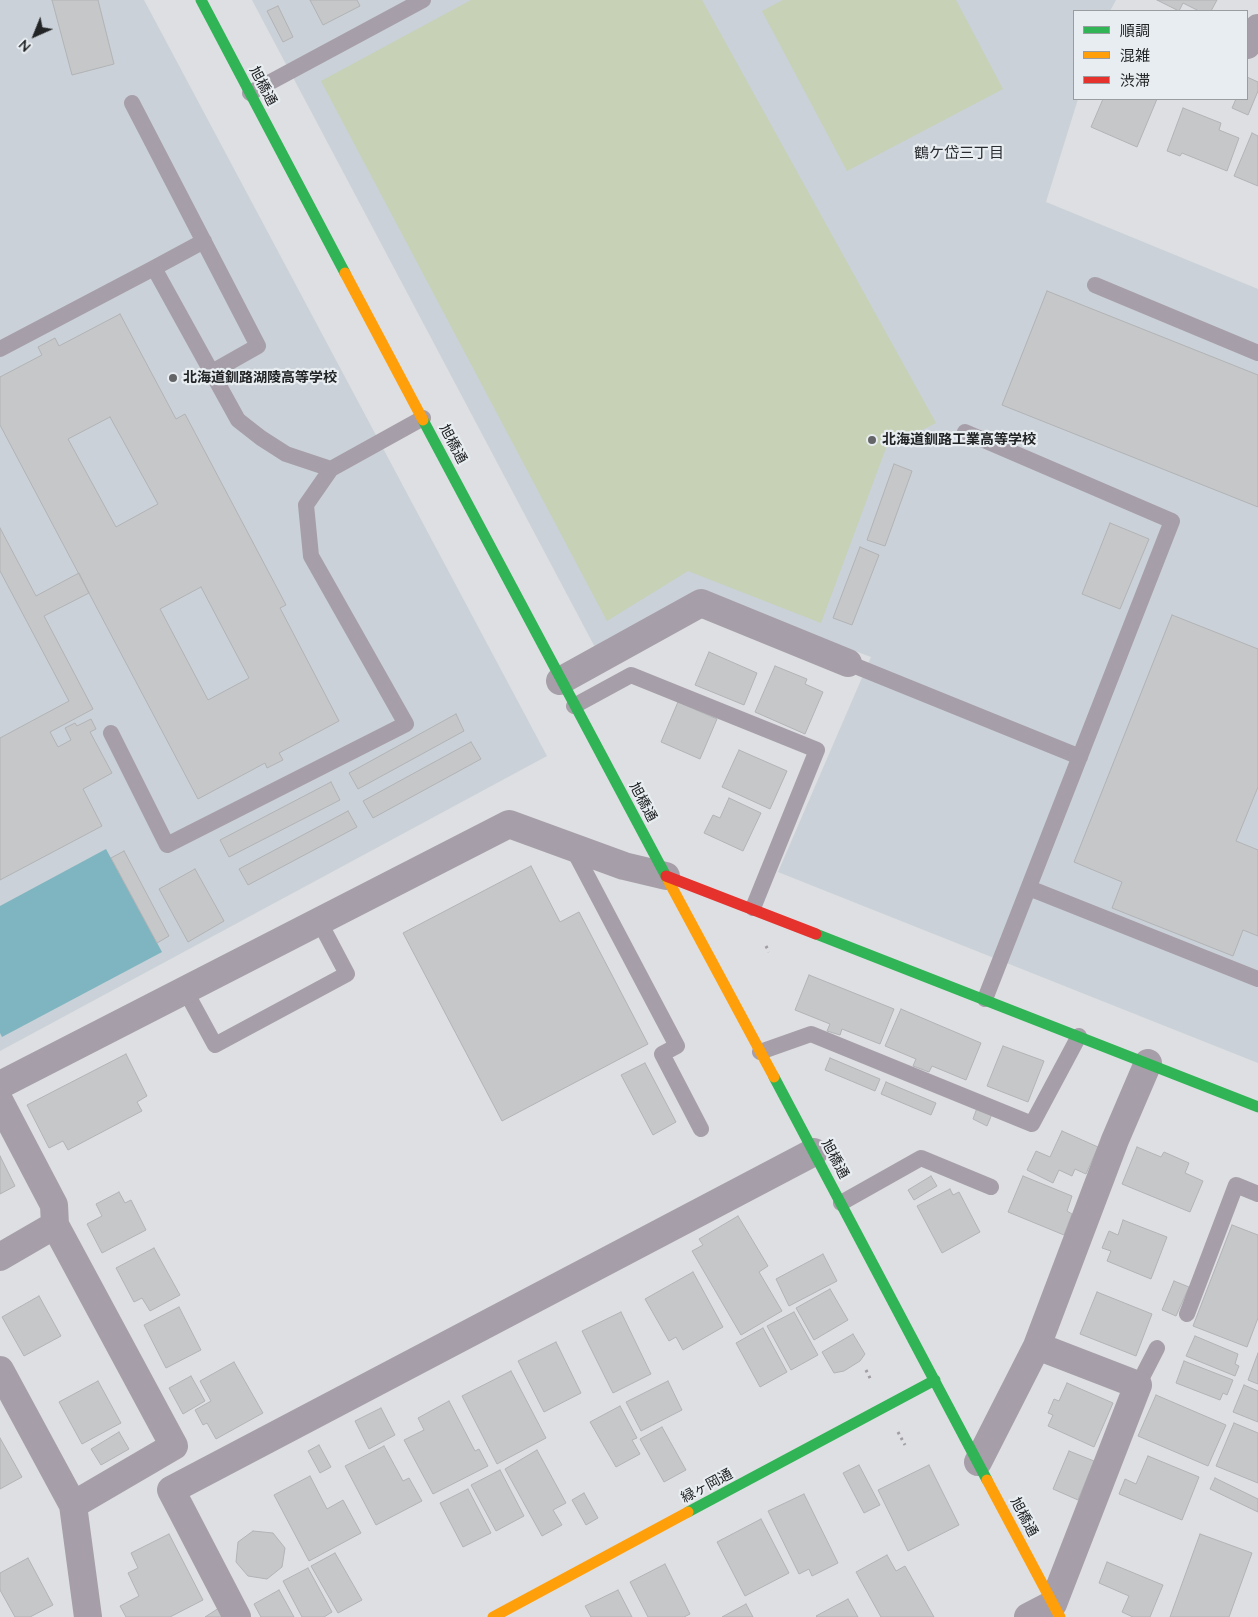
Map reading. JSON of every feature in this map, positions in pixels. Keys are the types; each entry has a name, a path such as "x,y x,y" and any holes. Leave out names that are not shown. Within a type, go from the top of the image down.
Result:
{"street":[{"name":"旭橋通","path":"200,0 423,418 560,681 814,1152 1056,1610"},
{"path":"1248,43 1258,28"},
{"path":"560,681 701,603 848,662"},
{"path":"0,1085 509,824 624,866 666,876 753,908 1258,1107"},
{"path":"978,1462 1037,1346 1115,1140 1148,1063"},
{"path":"0,1102 54,1205 54,1226 174,1446 73,1505"},
{"path":"237,1617 171,1490 814,1152"},
{"path":"0,1257 54,1226"},
{"path":"1028,1617 1056,1610 1138,1385 1037,1346"},
{"path":"0,1370 73,1505 88,1617"},
{"name":"緑ヶ岡通","path":"493,1617 935,1380"}],"lane":[{"path":"250,93 423,0"},
{"path":"132,103 258,346 212,372"},
{"path":"0,349 204,241"},
{"path":"154,268 238,420 286,454 331,469"},
{"path":"1095,285 1258,352"},
{"path":"110,733 167,845 406,724 311,556 306,505 331,469 423,418"},
{"path":"965,432 1172,521 985,999"},
{"path":"848,662 1080,757"},
{"path":"574,706 630,676 817,750 753,908"},
{"path":"572,847 677,1046 662,1054 701,1129"},
{"path":"1029,888 1258,979"},
{"path":"185,990 215,1045 347,974 318,921"},
{"path":"760,1052 811,1034 1032,1124 1079,1036"},
{"path":"841,1203 921,1158 991,1187"},
{"path":"1187,1314 1236,1185 1258,1194"},
{"path":"1138,1385 1157,1348"}],"shaded area":[{"name":"北海道釧路湖陵高等学校","path":"0,0 144,0 547,756 0,1051"},
{"name":"北海道釧路工業高等学校","path":"252,0 1116,0 1111,10 1073,10 1073,100 1078,100 1046,202 1258,289 1258,1063 778,872 871,657 695,591 597,651"}],"green space":[{"path":"471,0 702,0 936,423 886,448 821,623 688,571 607,621 321,81"},
{"path":"783,0 956,0 1003,89 847,171 762,11"}],"water":[{"path":"106,849 162,952 2,1037 0,1033 0,906"}],"building":[{"path":"52,0 98,0 114,64 72,75"},
{"path":"310,0 357,0 360,6 323,25"},
{"path":"1157,0 1217,0 1212,10 1197,10 1183,3 1180,10"},
{"path":"278,6 293,37 283,42 267,11"},
{"path":"1248,77 1258,82 1258,91 1248,115 1232,108 1236,100 1248,100"},
{"path":"1103,100 1157,100 1137,147 1091,127"},
{"path":"1183,108 1221,123 1219,130 1239,138 1227,171 1182,153 1180,156 1167,151"},
{"path":"1252,133 1258,136 1258,186 1234,176"},
{"path":"1047,291 1258,375 1258,507 1002,405"},
{"path":"120,314 176,419 185,414 286,605 280,608 339,721 279,753 283,760 267,768 265,763 198,799 0,425 0,377 42,355 38,347 55,338 59,346","holes":["110,417 158,504 116,527 68,439","201,587 249,678 208,700 160,609"]},
{"path":"894,464 912,471 885,546 867,540"},
{"path":"1110,523 1149,539 1120,609 1082,594"},
{"path":"0,528 36,596 79,573 89,593 44,616 93,709 50,732 58,747 71,740 65,728 75,723 77,726 91,719 96,729 90,732 112,773 83,789 102,826 0,880 0,738 69,701 0,571"},
{"path":"860,547 879,555 852,625 833,618"},
{"path":"1172,615 1258,649 1258,787 1236,841 1258,850 1258,936 1243,930 1233,956 1112,908 1122,882 1074,862"},
{"path":"709,652 757,673 744,705 695,685"},
{"path":"775,666 807,679 805,684 823,692 805,734 755,712"},
{"path":"678,702 717,719 700,759 661,742"},
{"path":"456,714 464,731 358,789 349,773"},
{"path":"471,742 481,759 373,818 363,801"},
{"path":"739,750 787,771 770,809 722,787"},
{"path":"331,782 340,800 229,857 220,840"},
{"path":"729,798 761,813 743,851 704,833 713,815 720,818"},
{"path":"348,811 357,827 248,885 239,869"},
{"path":"124,851 169,936 157,943 111,858"},
{"path":"531,866 560,922 579,912 648,1044 502,1121 403,933"},
{"path":"195,869 224,921 188,942 159,889"},
{"path":"809,975 894,1009 880,1044 842,1029 840,1035 827,1031 830,1024 795,1010"},
{"path":"901,1009 981,1043 966,1080 932,1066 929,1072 913,1066 916,1059 885,1046"},
{"path":"1003,1046 1044,1061 1028,1102 987,1086"},
{"path":"126,1054 147,1096 137,1102 142,1111 68,1150 63,1141 49,1148 27,1105"},
{"path":"830,1058 880,1079 875,1091 825,1070"},
{"path":"645,1063 676,1122 653,1135 621,1075"},
{"path":"886,1082 936,1103 931,1115 881,1094"},
{"path":"977,1108 992,1114 987,1126 973,1119"},
{"path":"1062,1131 1098,1147 1086,1174 1075,1169 1072,1176 1059,1170 1053,1183 1027,1170 1036,1151 1050,1157"},
{"path":"1137,1147 1161,1157 1164,1152 1189,1163 1185,1173 1203,1181 1190,1212 1122,1184"},
{"path":"0,1156 15,1186 0,1194"},
{"path":"931,1176 937,1186 914,1200 908,1190"},
{"path":"1023,1176 1072,1196 1067,1211 1072,1214 1064,1235 1008,1212"},
{"path":"950,1189 953,1195 959,1192 980,1232 942,1253 917,1206"},
{"path":"119,1192 125,1203 131,1200 146,1230 102,1253 87,1224 102,1216 96,1204"},
{"path":"738,1216 768,1266 759,1272 782,1311 741,1335 692,1251 703,1245 699,1239"},
{"path":"1123,1220 1167,1237 1151,1279 1107,1261 1111,1251 1102,1248 1109,1231 1118,1235"},
{"path":"1232,1225 1258,1235 1258,1318 1247,1347 1193,1326"},
{"path":"154,1248 180,1295 150,1311 142,1298 134,1302 116,1268"},
{"path":"823,1254 837,1281 789,1306 776,1279"},
{"path":"693,1272 723,1327 683,1350 676,1337 669,1341 645,1299"},
{"path":"1174,1281 1189,1287 1176,1316 1162,1310"},
{"path":"830,1289 848,1320 814,1340 796,1308"},
{"path":"1097,1292 1152,1314 1136,1356 1080,1334"},
{"path":"39,1296 61,1336 24,1356 2,1317"},
{"path":"179,1307 201,1350 166,1368 144,1325"},
{"path":"621,1312 651,1374 613,1393 582,1331"},
{"path":"794,1312 818,1355 791,1370 767,1326"},
{"path":"763,1328 787,1372 760,1387 736,1343"},
{"path":"853,1334 865,1354 860,1361 844,1371 834,1373 822,1352"},
{"path":"1195,1336 1238,1354 1235,1364 1239,1366 1235,1376 1186,1356"},
{"path":"556,1342 581,1393 544,1412 518,1361"},
{"path":"1258,1353 1258,1384 1248,1380"},
{"path":"1184,1361 1233,1380 1227,1395 1223,1393 1220,1400 1176,1383"},
{"path":"234,1362 263,1413 216,1439 207,1423 203,1425 195,1410 211,1401 200,1381"},
{"path":"511,1371 546,1438 497,1464 462,1396"},
{"path":"191,1376 205,1401 183,1414 169,1388"},
{"path":"98,1381 121,1423 82,1444 59,1402"},
{"path":"668,1381 682,1410 641,1431 626,1402"},
{"path":"1067,1383 1113,1403 1094,1447 1048,1426 1053,1415 1048,1413 1054,1399 1059,1401"},
{"path":"1244,1385 1258,1391 1258,1422 1233,1412"},
{"path":"1156,1395 1226,1425 1208,1466 1138,1436"},
{"path":"449,1401 475,1451 479,1449 488,1466 433,1494 404,1440 424,1430 418,1418"},
{"path":"620,1406 637,1438 632,1440 640,1454 616,1467 590,1422"},
{"path":"381,1408 395,1435 369,1449 355,1421"},
{"path":"1234,1423 1258,1433 1258,1483 1216,1466"},
{"path":"662,1427 686,1470 664,1482 640,1439"},
{"path":"119,1432 129,1449 101,1465 91,1449"},
{"path":"0,1438 22,1477 0,1489"},
{"path":"319,1445 331,1467 320,1473 308,1451"},
{"path":"384,1446 403,1481 409,1478 422,1501 376,1525 345,1466"},
{"path":"537,1450 566,1503 553,1510 562,1525 542,1536 505,1469"},
{"path":"1069,1451 1094,1461 1078,1500 1053,1489"},
{"path":"1148,1456 1199,1477 1182,1520 1119,1494 1125,1479 1136,1484"},
{"path":"859,1465 880,1505 864,1513 843,1473"},
{"path":"929,1465 959,1525 908,1551 878,1490"},
{"path":"500,1470 524,1516 496,1531 471,1485"},
{"path":"310,1476 327,1509 343,1500 361,1533 309,1561 274,1495"},
{"path":"1215,1478 1258,1499 1258,1512 1210,1489"},
{"path":"468,1489 491,1533 463,1547 440,1503"},
{"path":"584,1493 598,1518 586,1525 572,1500"},
{"path":"804,1494 838,1563 812,1576 809,1569 799,1574 768,1511"},
{"path":"761,1519 789,1573 745,1596 717,1542"},
{"path":"253,1531 273,1533 285,1548 282,1567 267,1579 248,1576 236,1562 238,1542"},
{"path":"169,1534 203,1600 170,1617 126,1617 120,1606 139,1596 128,1573 138,1568 131,1553"},
{"path":"1200,1534 1252,1553 1229,1617 1170,1617"},
{"path":"335,1553 362,1600 338,1613 311,1566"},
{"path":"887,1555 896,1571 905,1566 934,1617 881,1617 856,1572"},
{"path":"28,1558 53,1605 30,1617 15,1617 0,1590 0,1573"},
{"path":"1107,1562 1163,1585 1150,1617 1133,1617 1122,1612 1129,1596 1099,1583"},
{"path":"665,1564 690,1614 684,1617 648,1617 630,1582"},
{"path":"308,1568 332,1612 324,1617 302,1617 283,1581"},
{"path":"279,1590 294,1617 261,1617 254,1604"},
{"path":"618,1590 632,1617 591,1617 585,1606"},
{"path":"848,1599 858,1617 816,1616"},
{"path":"746,1604 753,1617 722,1617"},
{"path":"219,1608 224,1617 205,1617"}],"traffic: fast":[{"path":"201,0 345,273"},
{"path":"423,420 668,880"},
{"path":"816,934 1258,1107"},
{"path":"774,1077 987,1480"},
{"path":"688,1512 935,1380"}],"traffic: slow":[{"path":"345,273 423,420"},
{"path":"668,880 774,1077"},
{"path":"987,1480 1060,1617"},
{"path":"493,1617 688,1512"}],"traffic: jam":[{"path":"666,876 816,934"}],"place":[{"name":"北海道釧路湖陵高等学校","path":"173,378"},
{"name":"北海道釧路工業高等学校","path":"872,440"}],"district":[{"name":"鶴ケ岱三丁目","path":"959,153"}]}
